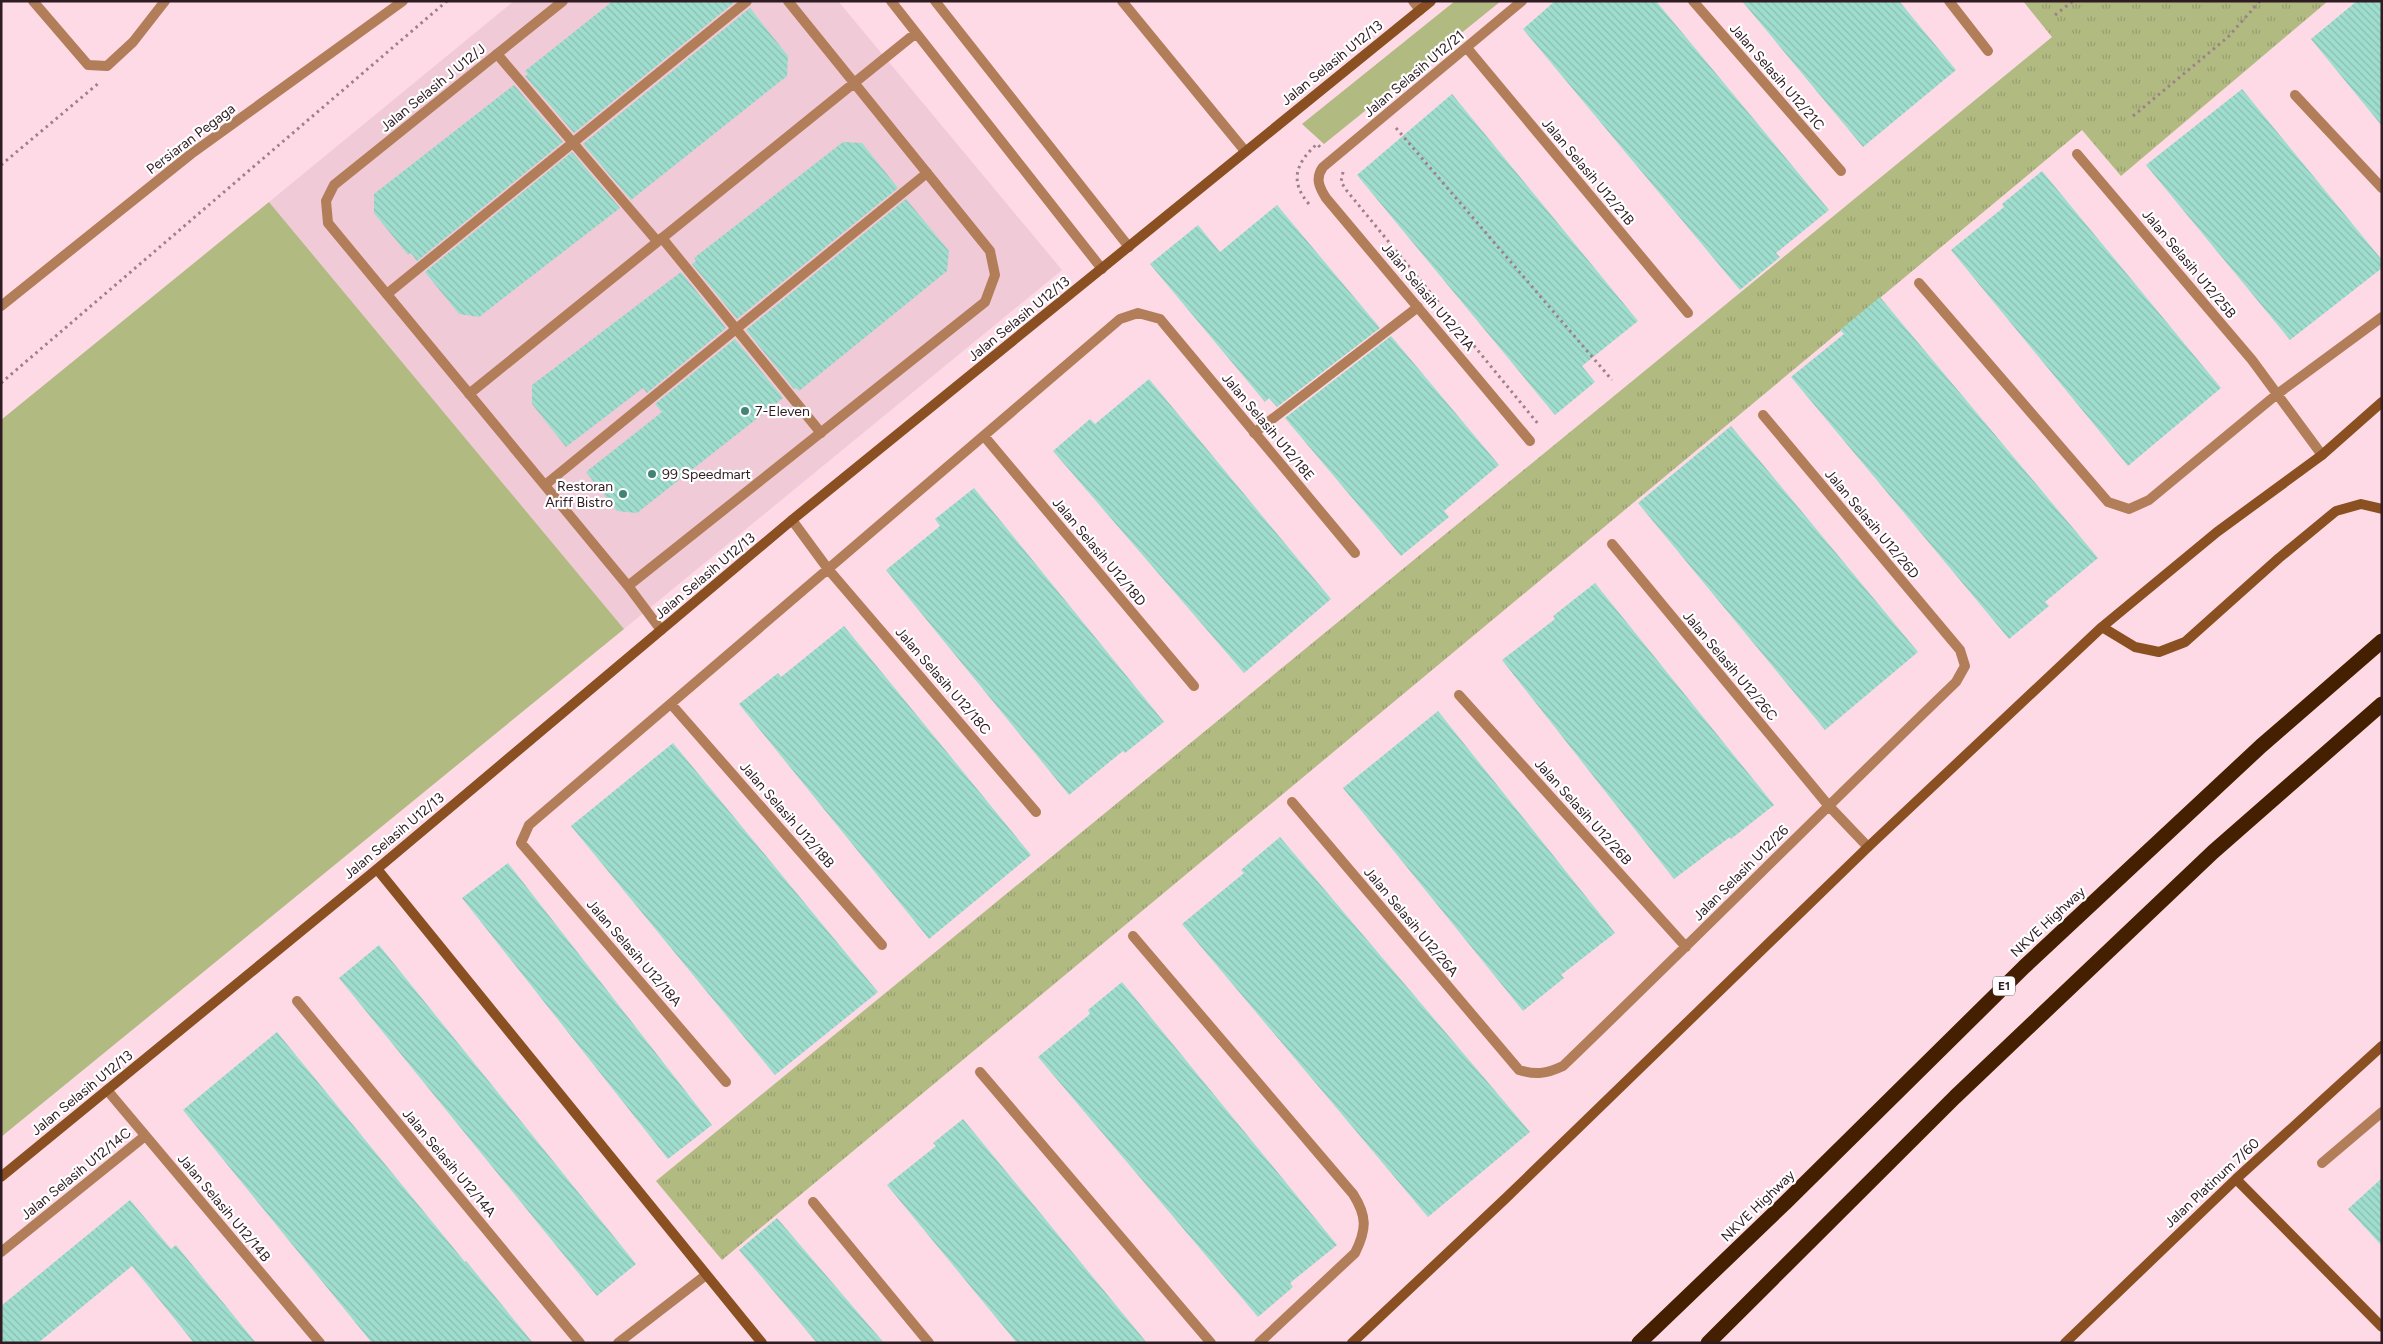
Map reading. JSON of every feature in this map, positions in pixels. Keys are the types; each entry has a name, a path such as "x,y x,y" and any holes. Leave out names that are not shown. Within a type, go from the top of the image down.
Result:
{"highway":[{"name":"NKVE Highway","path":"1639,1343 1786,1202 2024,967 2262,746 2382,641"},
{"path":"1708,1343 1955,1097 2177,886 2382,704"}],"street":[{"path":"33,1 88,65 107,66 132,42 164,1"},
{"name":"Persiaran Pegaga","path":"1,306 191,154 403,1"},
{"name":"Jalan Selasih J U12/J","path":"387,294 328,223 326,202 334,185 564,1"},
{"path":"661,630 628,586 387,294 748,1"},
{"path":"628,586 985,302 995,275 990,251 788,1"},
{"path":"891,1 1102,269"},
{"path":"935,1 1130,247"},
{"path":"1122,1 1245,151"},
{"path":"1413,1 1420,10"},
{"name":"Jalan Selasih U12/13","path":"1,1177 377,868 792,520 1431,1"},
{"name":"Jalan Selasih U12/21","path":"1323,167 1522,1"},
{"name":"Jalan Selasih U12/21C","path":"1693,1 1840,171"},
{"path":"1949,1 1988,51"},
{"path":"469,394 854,82 916,34"},
{"name":"Jalan Selasih U12/21B","path":"1466,48 1688,313"},
{"path":"497,54 572,144 659,240 736,330 821,433"},
{"path":"2294,95 2382,188"},
{"name":"Jalan Selasih U12/25B","path":"2077,154 2252,360 2322,455"},
{"name":"Jalan Selasih U12/21A","path":"1323,167 1318,174 1319,183 1326,198 1528,440"},
{"path":"545,486 927,173"},
{"path":"1919,283 2108,502 2128,509 2150,500 2276,395 2382,317"},
{"path":"1254,433 1418,306"},
{"name":"Jalan Selasih U12/18E","path":"984,436 1120,319 1138,313 1160,319 1354,553"},
{"path":"1352,1343 1506,1198 1868,847 2102,627 2217,532 2322,455 2382,402"},
{"name":"Jalan Selasih U12/26D","path":"1763,415 1960,650"},
{"path":"671,704 984,436"},
{"name":"Jalan Selasih U12/18D","path":"984,436 1194,686"},
{"path":"2102,627 2134,647 2159,652 2185,642 2278,558 2336,511 2361,504 2382,509"},
{"name":"Jalan Selasih U12/18C","path":"792,520 828,569 1036,812"},
{"name":"Jalan Selasih U12/26C","path":"1612,544 1828,805 1868,847"},
{"name":"Jalan Selasih U12/26","path":"1509,1059 1519,1070 1533,1074 1548,1073 1562,1066 1956,682 1965,666 1960,650"},
{"name":"Jalan Selasih U12/26B","path":"1459,694 1686,947"},
{"name":"Jalan Selasih U12/18A","path":"671,704 529,825 521,843 726,1082"},
{"name":"Jalan Selasih U12/18B","path":"671,704 882,944"},
{"name":"Jalan Selasih U12/26A","path":"1292,802 1509,1059"},
{"path":"377,868 762,1343"},
{"path":"1133,936 1354,1194 1362,1207 1364,1222 1362,1239 1355,1253 1259,1343"},
{"name":"Jalan Selasih U12/14A","path":"297,1001 580,1343"},
{"name":"Jalan Platinum 7/60","path":"2064,1343 2236,1179 2382,1046"},
{"path":"980,1072 1211,1343"},
{"name":"Jalan Selasih U12/14B","path":"107,1090 320,1343"},
{"path":"2322,1163 2382,1112"},
{"name":"Jalan Selasih U12/14C","path":"1,1252 145,1136"},
{"path":"2236,1179 2382,1327"},
{"path":"813,1202 929,1343"},
{"path":"618,1343 706,1274"}],"path":[{"path":"1,383 447,1"},
{"path":"2054,15 2074,1"},
{"path":"2133,116 2228,37 2260,1"},
{"path":"1,166 100,81 107,66"},
{"path":"1384,117 1396,128 1612,380"},
{"path":"1388,133 1396,128"},
{"path":"1348,166 1343,172 1341,182 1347,191 1542,430 1528,440"}],"shaded area":[{"path":"514,1 838,1 1062,270 624,629 269,202"}],"green space":[{"path":"1455,1 1501,1 1324,144 1302,124"},
{"path":"2023,1 2328,1 2121,176 2082,130 722,1260 656,1181 2052,37"},
{"path":"269,202 624,629 1,1137 1,420"}],"building":[{"path":"613,1 736,1 574,133 525,76 528,74 525,71"},
{"path":"1555,1 1656,1 1829,210 1776,253 1780,257 1740,290 1523,29"},
{"path":"1742,1 1899,1 1956,70 1863,147"},
{"path":"2357,1 2382,1 2382,126 2311,39"},
{"path":"750,8 788,56 787,76 631,200 583,144"},
{"path":"514,85 563,142 417,261 411,253 408,255 374,213 374,194"},
{"path":"2242,89 2382,260 2382,268 2290,340 2146,165"},
{"path":"1452,94 1638,321 1582,366 1595,382 1555,415 1357,175"},
{"path":"843,142 862,143 898,188 737,319 692,264 696,261 694,258"},
{"path":"572,152 620,208 479,317 459,314 425,272"},
{"path":"2042,171 2221,388 2128,466 1951,250 2004,207 2002,204"},
{"path":"906,199 949,251 947,271 799,391 796,388 794,389 746,330"},
{"path":"1277,205 1380,328 1277,407 1269,398 1265,402 1150,264 1198,225 1220,252"},
{"path":"681,272 726,328 647,393 643,388 566,447 532,404 532,385"},
{"path":"1880,297 2098,558 2045,602 2049,606 2009,639 1791,377 1844,334 1840,330"},
{"path":"1391,336 1499,465 1444,511 1449,517 1401,556 1285,418"},
{"path":"735,339 783,398 637,513 617,511 586,472 662,412 655,404"},
{"path":"1149,379 1331,599 1244,673 1053,451 1090,419 1095,424"},
{"path":"1731,426 1918,652 1825,730 1638,503"},
{"path":"974,488 1164,722 1125,753 1123,751 1069,795 886,570 940,526 935,519"},
{"path":"1595,583 1774,805 1731,839 1730,837 1674,879 1502,660 1555,619 1553,616"},
{"path":"844,626 1031,855 929,939 739,704 778,673 781,677"},
{"path":"1438,711 1615,933 1561,975 1564,978 1523,1011 1343,788"},
{"path":"673,743 878,992 775,1075 571,826"},
{"path":"1280,837 1530,1132 1428,1217 1182,924 1244,873 1241,870"},
{"path":"508,863 712,1125 668,1159 462,898"},
{"path":"379,945 636,1264 597,1296 339,978"},
{"path":"1122,982 1337,1245 1290,1283 1293,1287 1258,1317 1038,1057 1090,1014 1088,1010"},
{"path":"277,1032 533,1343 372,1343 183,1110"},
{"path":"963,1119 1147,1343 1017,1343 887,1185 936,1146 933,1143"},
{"path":"2382,1178 2382,1246 2348,1209"},
{"path":"130,1200 171,1249 176,1245 256,1343 194,1343 132,1266 38,1343 1,1343 1,1306"},
{"path":"777,1218 884,1343 817,1343 739,1250"}],"place":[{"name":"7-Eleven","path":"745,411"},
{"name":"99 Speedmart","path":"652,474"},
{"name":"Restoran Ariff Bistro","path":"623,494"}]}
